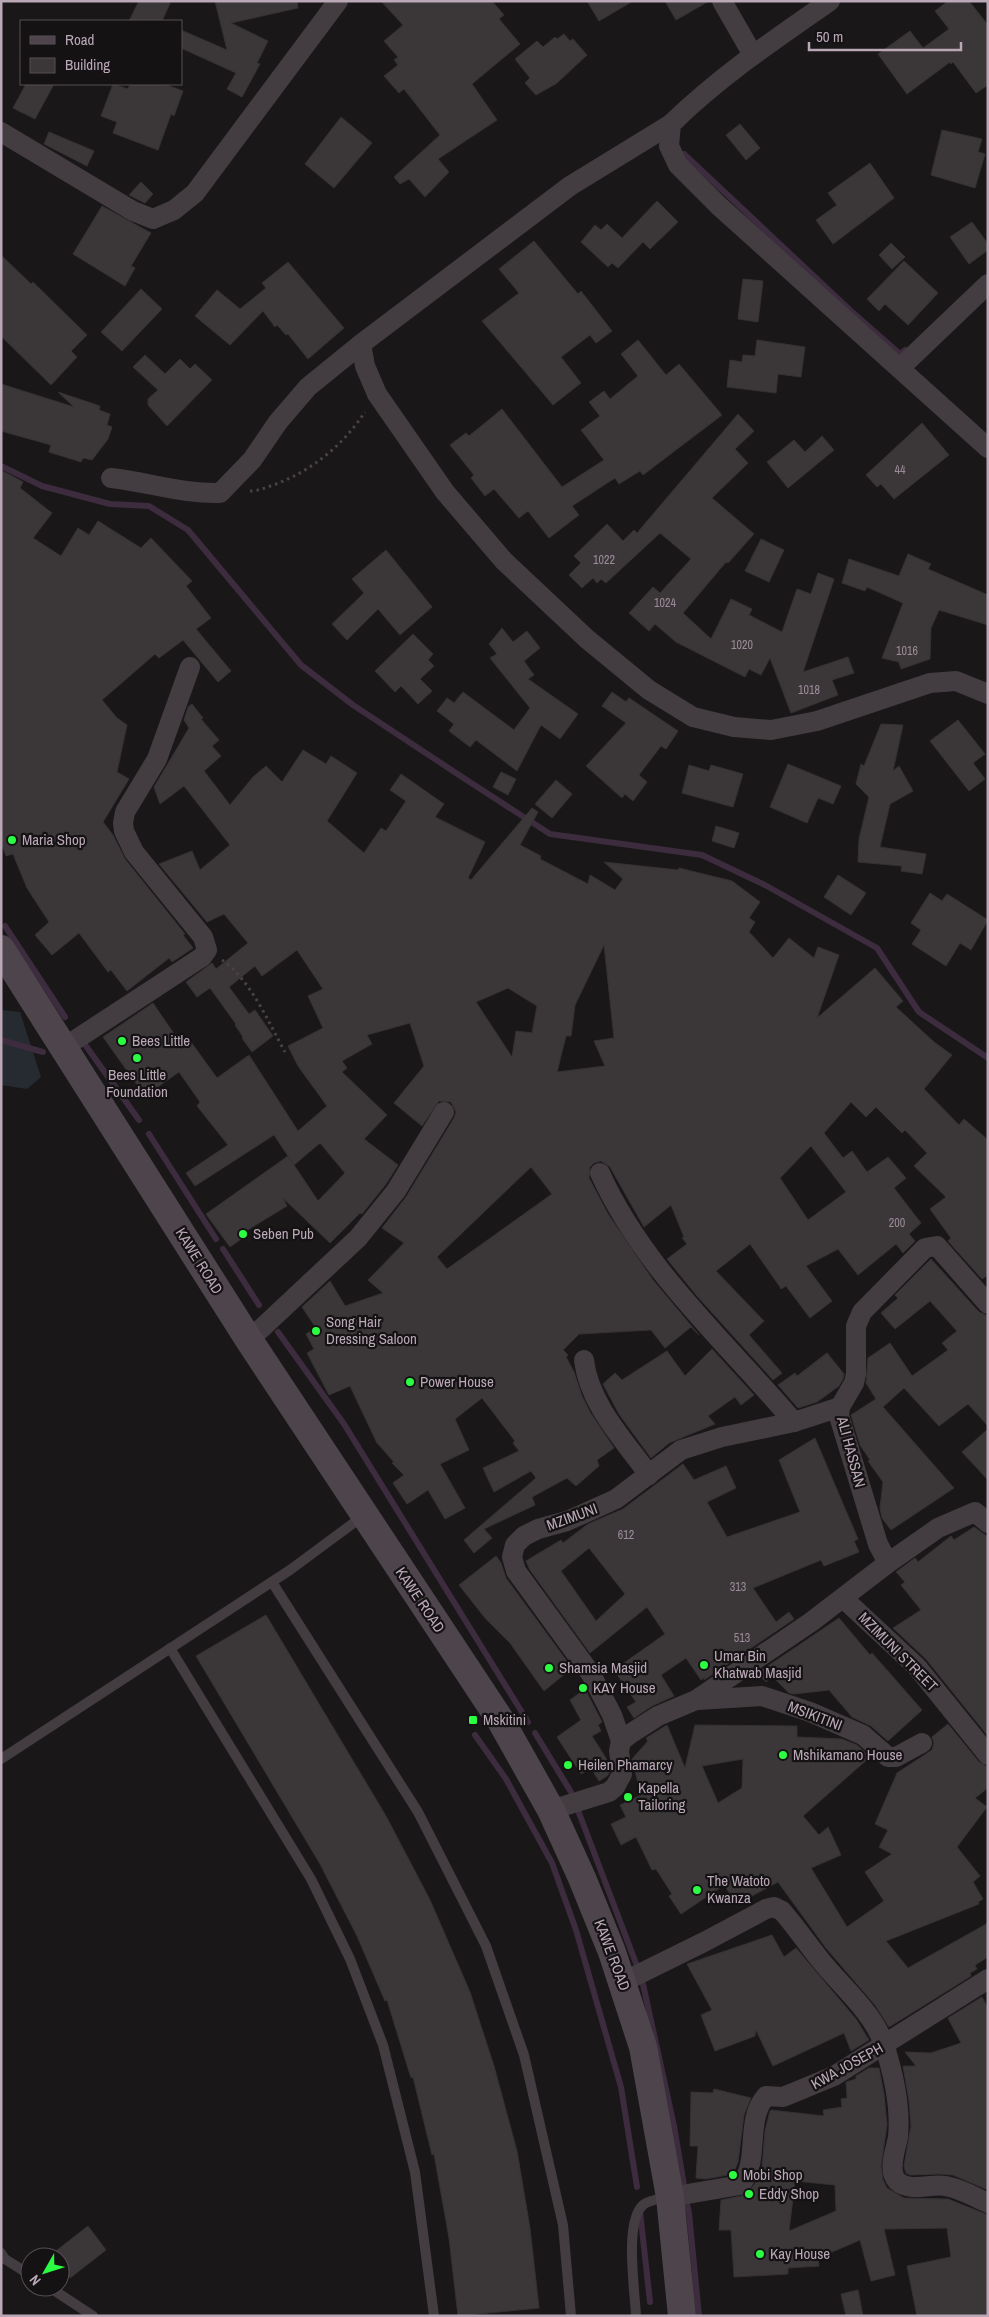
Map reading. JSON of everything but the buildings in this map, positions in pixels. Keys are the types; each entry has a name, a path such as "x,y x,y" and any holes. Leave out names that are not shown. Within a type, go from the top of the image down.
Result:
{"main road":[{"name":"KAWE ROAD","path":"1,949 249,1340 501,1721 552,1810 582,1878 623,1982 643,2047 670,2197 682,2316"}],"street":[{"path":"1,132 133,211 153,219 165,215 195,193 338,1"},
{"path":"722,1 753,55"},
{"path":"111,478 176,491 220,493 252,460 278,422 308,387 361,344 570,186 671,124 686,109 753,55 830,1"},
{"path":"671,124 669,146 678,165 719,206 988,448"},
{"path":"900,368 988,284"},
{"path":"361,344 366,366 377,394 445,492 504,561 587,639 641,684 693,717 734,727 771,730 817,721 930,683 956,681 988,694"},
{"path":"63,1048 202,957 207,950 203,937 134,852 124,831 123,823 125,812 157,759 190,666"},
{"path":"249,1340 358,1238 396,1191 444,1112"},
{"path":"600,1173 610,1196 626,1222 668,1279 794,1422"},
{"name":"ALI HASSAN","path":"888,1563 878,1544 840,1424 840,1406 854,1383 856,1374 856,1326 862,1312 925,1248 936,1246 988,1304"},
{"path":"584,1360 586,1375 594,1396 649,1476"},
{"name":"MZIMUNI","path":"621,1741 612,1714 595,1680 516,1571 512,1557 515,1545 524,1536 538,1528 567,1521 600,1508 649,1476 681,1450 693,1445 794,1422 840,1406"},
{"path":"888,1563 938,1528 958,1518 974,1512 985,1515"},
{"name":"MSIKITINI","path":"621,1741 658,1716 696,1700 844,1599 888,1563"},
{"name":"MZIMUNI STREET","path":"844,1599 917,1667 988,1755"},
{"name":"MSIKITINI","path":"696,1700 762,1696 810,1712 862,1735 888,1757 896,1756 922,1743"},
{"path":"552,1810 601,1795 615,1788 622,1774 619,1751 621,1741"},
{"path":"623,1982 766,1909 774,1907 782,1911 822,1962 857,2002 878,2031 884,2046 899,2108 893,2164 893,2174 896,2180 901,2184 915,2187 945,2186 988,2202"},
{"name":"KWA JOSEPH","path":"670,2197 740,2185 748,2175 755,2114 766,2096 783,2097 834,2076 988,1979"}],"lane":[{"path":"1,1759 272,1582 364,1515"},
{"path":"272,1582 418,1812 486,1946 524,2055 533,2093 563,2225 571,2316"},
{"path":"170,1648 311,1879 353,1968 383,2045 415,2172 434,2316"},
{"path":"636,2316 632,2230 636,2214 644,2204 656,2199 670,2197"},
{"path":"1,2253 5,2259 20,2269"},
{"path":"64,2297 93,2316"}],"path":[{"path":"220,493 257,491 314,466 351,433 377,394"},
{"path":"207,950 230,966 253,995 285,1052"}],"shaded area":[{"path":"1,1010 20,1012 41,1077 27,1089 1,1085"}],"waterway":[{"path":"684,154 851,311 900,354 905,350"},
{"path":"1,466 42,486 110,504 149,506 188,530 301,665 353,705 459,775 550,834 702,855 765,885 877,948 919,1012 988,1058"},
{"path":"5,926 65,1017"},
{"path":"1,1040 43,1052"},
{"path":"86,1046 139,1120"},
{"path":"149,1134 216,1239"},
{"path":"223,1249 259,1305"},
{"path":"278,1332 344,1424 528,1722"},
{"path":"535,1733 571,1792"},
{"path":"475,1735 506,1779 552,1863 576,1930 621,2087 637,2187"},
{"path":"576,1805 637,1966"},
{"path":"643,1984 674,2126 685,2191"},
{"path":"686,2199 699,2316"},
{"path":"640,2211 650,2302"}],"place":[{"name":"Maria Shop","path":"12,840"},
{"name":"Bees Little","path":"122,1041"},
{"name":"Bees Little Foundation","path":"137,1058"},
{"name":"Seben Pub","path":"243,1234"},
{"name":"Song Hair Dressing Saloon","path":"316,1331"},
{"name":"Power House","path":"410,1382"},
{"name":"Umar Bin Khatwab Masjid","path":"704,1665"},
{"name":"Shamsia Masjid","path":"549,1668"},
{"name":"KAY House","path":"583,1688"},
{"name":"Mskitini","path":"473,1720"},
{"name":"Mshikamano House","path":"783,1755"},
{"name":"Heilen Phamarcy","path":"568,1765"},
{"name":"Kapella Tailoring","path":"628,1797"},
{"name":"The Watoto Kwanza","path":"697,1890"},
{"name":"Mobi Shop","path":"733,2175"},
{"name":"Eddy Shop","path":"749,2194"},
{"name":"Kay House","path":"760,2254"}]}
